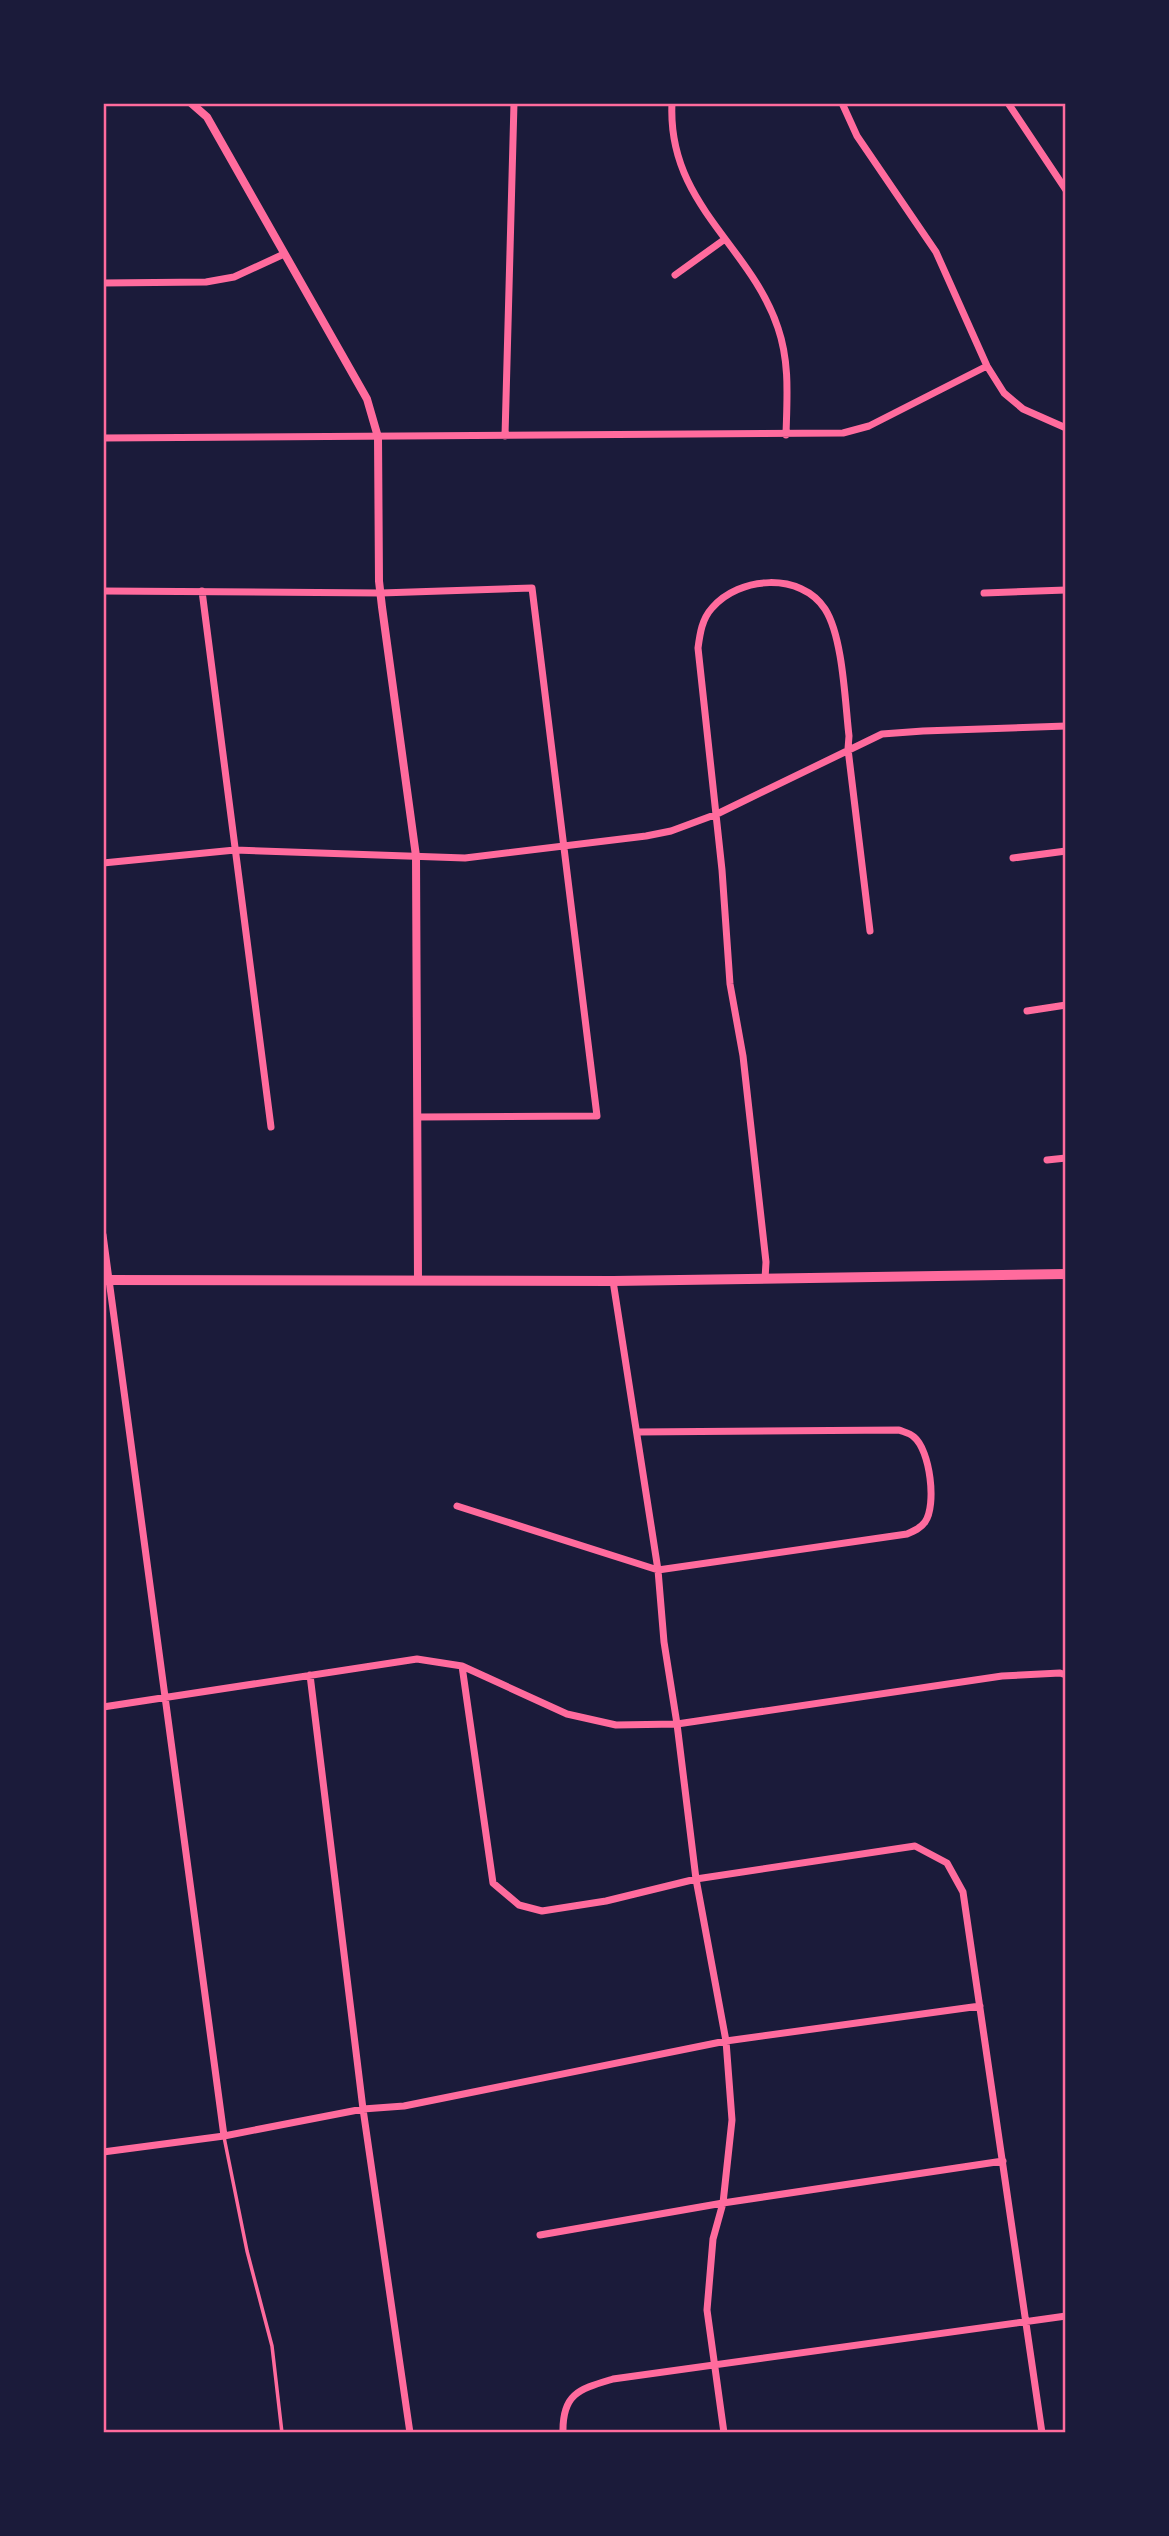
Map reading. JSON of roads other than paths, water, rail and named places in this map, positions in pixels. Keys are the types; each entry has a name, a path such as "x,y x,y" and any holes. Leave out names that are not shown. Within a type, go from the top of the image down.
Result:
{"main road":[{"path":"106,1280 613,1281 1066,1274"}],"street":[{"path":"191,103 206,117 367,399 378,437 381,593 416,856 418,1280"},
{"path":"505,436 514,103"},
{"path":"672,103 673,143 684,177 762,293 778,327 788,366 786,435"},
{"path":"842,103 857,136 936,252 987,366 1004,393 1023,409 1066,428"},
{"path":"1008,103 1066,190"},
{"path":"675,275 726,239"},
{"path":"103,284 206,282 234,277 284,254"},
{"path":"103,438 843,433 869,426 987,366"},
{"path":"765,1279 766,1262 743,1056 730,984 717,814 698,648 701,626 711,608 727,594 743,587 777,583 795,585 812,594 825,609 835,630 870,931"},
{"path":"103,591 381,593 532,589 597,1116 419,1117"},
{"path":"984,593 1066,590"},
{"path":"202,591 271,1127"},
{"path":"103,863 235,850 465,858 671,831 717,814 882,734 1066,726"},
{"path":"1013,858 1066,851"},
{"path":"1027,1010 1066,1005"},
{"path":"1047,1160 1066,1158"},
{"path":"103,1235 106,1280 224,2136"},
{"path":"613,1281 658,1570 664,1642 696,1879 726,2041 732,2120 723,2203 713,2238 707,2310 724,2433"},
{"path":"457,1506 658,1570 898,1536 916,1530 924,1523 932,1504 926,1456 915,1437 899,1430 637,1432"},
{"path":"103,1707 417,1659 462,1666 567,1714 616,1725 677,1724 1002,1676 1060,1672 1066,1675"},
{"path":"462,1666 493,1883 519,1905 542,1911 606,1901 696,1879 915,1846 947,1863 963,1892 1042,2433"},
{"path":"310,1675 363,2109 410,2433"},
{"path":"103,2152 224,2136 363,2109 404,2106 726,2041 980,2006"},
{"path":"540,2235 723,2203 1003,2161"},
{"path":"563,2433 562,2414 572,2397 585,2388 613,2379 1066,2316"}],"lane":[{"path":"224,2136 247,2251 272,2346 282,2433"}]}
